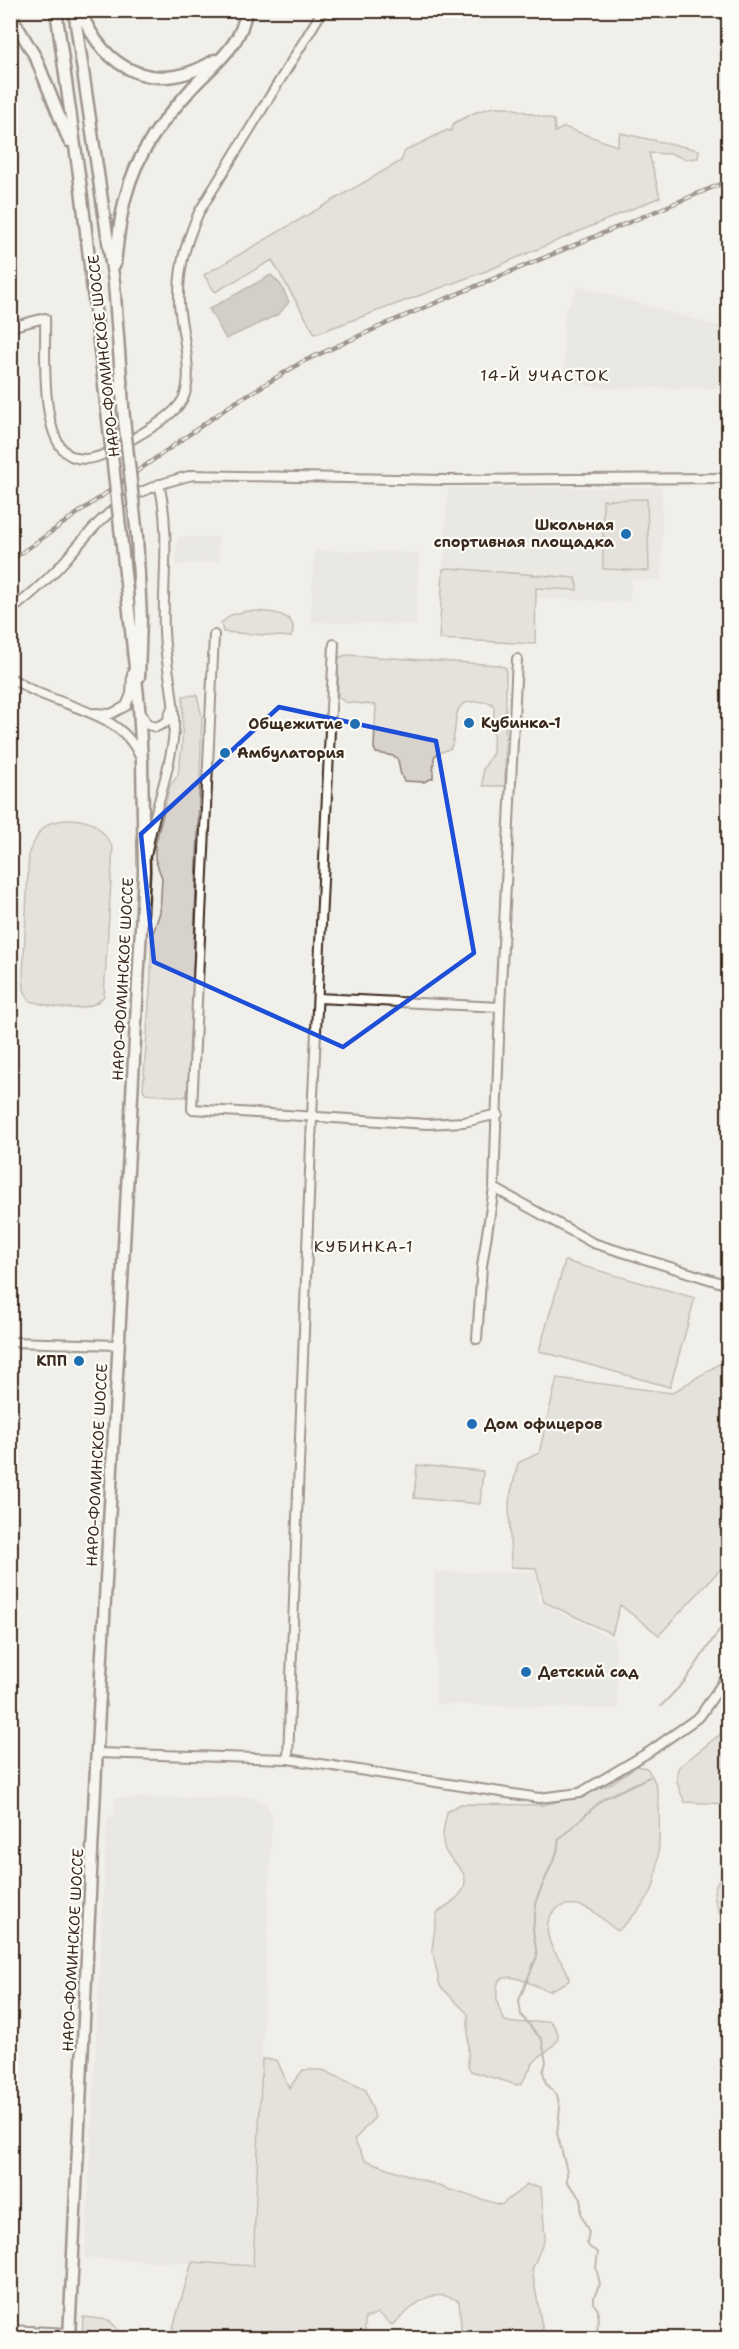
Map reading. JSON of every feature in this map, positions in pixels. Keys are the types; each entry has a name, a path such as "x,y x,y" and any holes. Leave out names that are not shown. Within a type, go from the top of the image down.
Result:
{"main road":[{"name":"НАРО-ФОМИНСКОЕ ШОССЕ","path":"56,10 78,164 122,545 142,762 144,872 97,1753 69,2336"},
{"name":"НАРО-ФОМИНСКОЕ ШОССЕ","path":"74,10 114,282 124,419 137,536 141,618 138,704"},
{"path":"80,10 88,29 108,56 125,69 146,75 188,74 228,52"},
{"path":"114,282 120,214 132,172 159,128 228,52 240,33 246,10"},
{"path":"10,14 36,58 78,164"}],"street":[{"path":"10,327 45,318 48,416 54,437 62,451 74,457 87,459 103,456 160,422 175,409 183,400 187,387 187,366 179,303 184,245 199,212 323,10"},
{"path":"10,611 57,569 90,530 113,510 133,496 159,484 193,475 444,480 729,478"},
{"path":"144,872 152,824 173,742 175,719 164,631 164,513 159,484"},
{"path":"214,635 192,1109 427,1124 464,1122 498,1114"},
{"path":"288,1759 312,1117 334,644"},
{"path":"477,1339 482,1266 494,1188 500,1007 517,659"},
{"path":"90,712 111,714 126,706 131,694 133,664"},
{"path":"10,677 43,696 90,712 127,735 133,742 142,762"},
{"path":"138,704 143,720 148,725 162,726 170,716 172,699"},
{"path":"318,998 500,1007"},
{"path":"494,1188 593,1243 729,1285"},
{"path":"10,1342 119,1345"},
{"path":"97,1753 288,1759 539,1798 580,1793 649,1752 700,1716 729,1675"},
{"path":"10,2330 69,2336"}],"highlighted area":[{"path":"279,707 436,741 474,953 343,1047 154,962 141,834"}],"shaded area":[{"path":"494,107 508,107 554,120 555,132 564,127 617,146 620,133 699,150 698,158 686,159 672,154 649,153 660,197 486,271 315,334 272,260 215,292 204,275 401,161 405,151 447,130 451,131 454,123 476,112"},
{"path":"271,275 281,285 289,302 279,314 226,339 209,309"},
{"path":"578,286 728,329 728,388 599,388 564,380 564,314"},
{"path":"662,487 662,579 631,580 630,602 536,598 535,644 439,639 448,488"},
{"name":"Школьная спортивная площадка","path":"647,499 649,571 603,569 603,500"},
{"path":"178,537 218,537 219,561 176,565"},
{"path":"314,550 419,553 416,625 311,622"},
{"path":"443,569 575,578 577,590 536,588 535,644 439,639"},
{"path":"247,611 271,612 286,617 293,628 291,637 223,632 221,623 231,615"},
{"path":"347,655 499,665 506,668 505,786 483,786 483,769 493,753 494,707 491,703 476,701 461,706 457,712 451,748 434,757 433,778 424,782 404,781 397,758 376,753 374,748 376,705 345,702 338,697 338,660"},
{"path":"197,695 202,717 189,1092 184,1097 146,1094 143,1089 151,977 151,939 160,912 162,878 155,859 155,845 170,786 178,775 182,747 183,696"},
{"path":"70,819 85,821 96,826 113,848 104,996 89,1006 79,1008 48,1006 30,1001 24,990 23,975 29,852 40,831 50,823"},
{"path":"565,1261 695,1298 670,1387 539,1351"},
{"path":"719,1364 728,1367 728,1561 659,1635 620,1605 612,1634 544,1602 536,1568 511,1567 509,1501 518,1463 539,1453 557,1378 672,1393"},
{"path":"417,1465 483,1471 480,1504 414,1498"},
{"name":"Детский сад","path":"435,1572 535,1572 539,1602 615,1640 618,1709 436,1704"},
{"path":"728,1728 728,1804 685,1802 677,1780 679,1767"},
{"path":"637,1766 647,1768 656,1784 658,1799 658,1857 651,1892 640,1908 618,1931 593,1911 578,1905 561,1907 554,1911 548,1925 548,1935 553,1950 567,1971 569,1981 549,1991 518,1978 505,1978 499,1980 497,1996 498,2006 505,2021 514,2023 550,2021 556,2029 557,2040 534,2062 521,2084 517,2085 471,2071 468,2067 468,2014 440,1986 432,1949 437,1913 458,1897 465,1880 463,1873 447,1853 444,1845 443,1831 447,1812 460,1804 543,1805 583,1796 612,1783"},
{"path":"251,1797 266,1804 272,1816 253,2266 85,2258 107,1819 115,1814 115,1798"},
{"path":"728,1874 728,1924 716,1904 714,1890 721,1878"},
{"path":"728,1963 728,2013 722,1998"},
{"path":"262,2059 277,2060 289,2088 303,2070 323,2070 366,2090 375,2117 354,2140 365,2160 501,2205 527,2185 541,2187 545,2238 532,2270 544,2338 462,2338 459,2301 439,2295 422,2300 392,2325 378,2313 365,2318 365,2338 178,2338 173,2328 192,2262 253,2266"},
{"path":"83,2317 109,2320 126,2338 82,2338"}],"waterway":[{"path":"661,1706 685,1681 728,1617"},
{"path":"597,2338 598,2310 594,2304 594,2297 600,2284 596,2268 598,2252 589,2247 587,2242 589,2232 581,2215 581,2198 567,2182 567,2171 557,2133 560,2108 557,2095 546,2083 543,2072 546,2062 542,2040 521,2015 519,2000 537,1956 533,1929 537,1898 557,1852 559,1839 603,1799 649,1777"}],"railway":[{"path":"10,561 231,405 302,362 390,322 728,181"}],"place":[{"name":"Школьная спортивная площадка","path":"626,534"},
{"name":"Кубинка-1","path":"469,723"},
{"name":"Общежитие","path":"355,724"},
{"name":"Амбулатория","path":"225,753"},
{"name":"КПП","path":"79,1361"},
{"name":"Дом офицеров","path":"472,1424"},
{"name":"Детский сад","path":"526,1672"}],"district":[{"name":"14-Й УЧАСТОК","path":"545,375"},
{"name":"КУБИНКА-1","path":"364,1246"}]}
